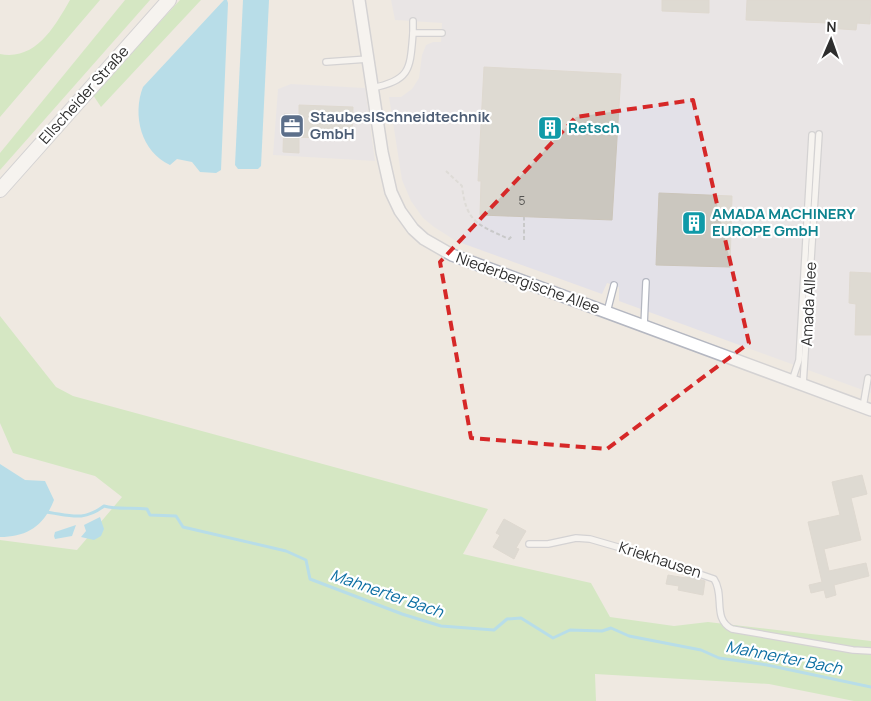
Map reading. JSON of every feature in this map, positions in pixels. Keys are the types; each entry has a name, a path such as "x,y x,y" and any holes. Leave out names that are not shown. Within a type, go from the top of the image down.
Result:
{"street":[{"name":"Ellscheider Straße","path":"0,190 170,0"},
{"name":"Niederbergische Allee","path":"359,0 372,88 391,192 400,211 413,229 430,243 452,255 867,408"}],"lane":[{"path":"372,88 397,81 405,75 410,67 413,21"},
{"path":"413,33 442,33"},
{"path":"326,62 368,60"},
{"name":"Amada Allee","path":"816,134 798,383 799,360 816,134"},
{"path":"644,326 646,282"},
{"path":"607,312 614,285"},
{"path":"867,408 868,378"},
{"name":"Kriekhausen","path":"529,544 548,544 583,538 635,552 711,577 718,588 721,619 725,625 732,629 853,650 871,651"}],"path":[{"path":"446,171 462,186 464,205 475,222 508,239 512,236"},
{"path":"524,217 524,240"}],"highlighted area":[{"path":"693,100 749,343 607,449 471,438 440,262 576,117"}],"shaded area":[{"path":"391,0 871,0 871,393 619,301 619,287 607,283 602,294 456,241 423,218 411,201 402,180 389,97 401,97 412,89 419,78 422,55 426,45 433,42 441,42 442,23 395,20"},
{"path":"291,84 365,88 375,161 273,155 278,89"}],"green space":[{"path":"70,0 100,0 0,117 0,54 13,55 34,47 51,30"},
{"path":"125,0 150,0 0,170 0,153"},
{"path":"180,0 201,0 101,107 93,95"},
{"path":"0,316 56,387 73,396 488,509 463,554 591,583 610,617 674,626 708,622 871,641 871,701 854,701 769,684 595,674 596,701 0,701 0,540 77,550 122,497 95,476 13,453 0,423"}],"water":[{"path":"224,0 227,0 228,3 221,170 216,173 200,172 192,162 177,159 170,165 152,151 142,132 138,109 143,87"},
{"path":"243,0 269,0 261,166 258,169 238,169 235,165"},
{"path":"0,464 25,480 45,481 54,500 40,523 18,535 0,537"},
{"path":"100,517 104,529 101,536 94,540 81,537 86,531 84,525"},
{"path":"76,525 72,536 55,539 55,532"}],"building":[{"path":"662,0 709,0 709,13 662,11"},
{"path":"747,0 871,0 870,24 857,23 856,30 827,28 828,23 746,20"},
{"name":"Retsch","path":"484,67 621,74 612,220 480,215 481,181 478,181"},
{"path":"299,105 353,107 352,140 299,137 299,153 283,152 284,114 299,115"},
{"name":"AMADA MACHINERY EUROPE GmbH","path":"659,193 732,196 730,267 656,265"},
{"path":"850,272 871,273 871,335 855,335 856,304 849,303"},
{"path":"862,475 867,494 851,498 861,540 824,549 829,571 866,563 869,576 834,585 836,595 826,598 824,590 811,593 809,585 822,582 808,522 840,515 832,482"},
{"path":"504,519 526,531 516,548 519,549 514,559 493,547 500,535 496,533"},
{"path":"668,575 686,578 686,575 705,581 703,595 678,590 679,586 666,584"}],"waterway":[{"name":"Mahnerter Bach","path":"45,512 83,516 104,506 147,509 150,515 176,516 183,527 286,551 306,560 310,579 402,614 441,626 494,630 507,619 521,618 553,638 570,630 602,631 611,628 629,636 701,650 719,658 767,665 871,687"}],"place":[{"name":"Staubes|Schneidtechnik GmbH","path":"292,126"},
{"name":"Retsch","path":"550,128"},
{"name":"AMADA MACHINERY EUROPE GmbH","path":"694,223"}]}
